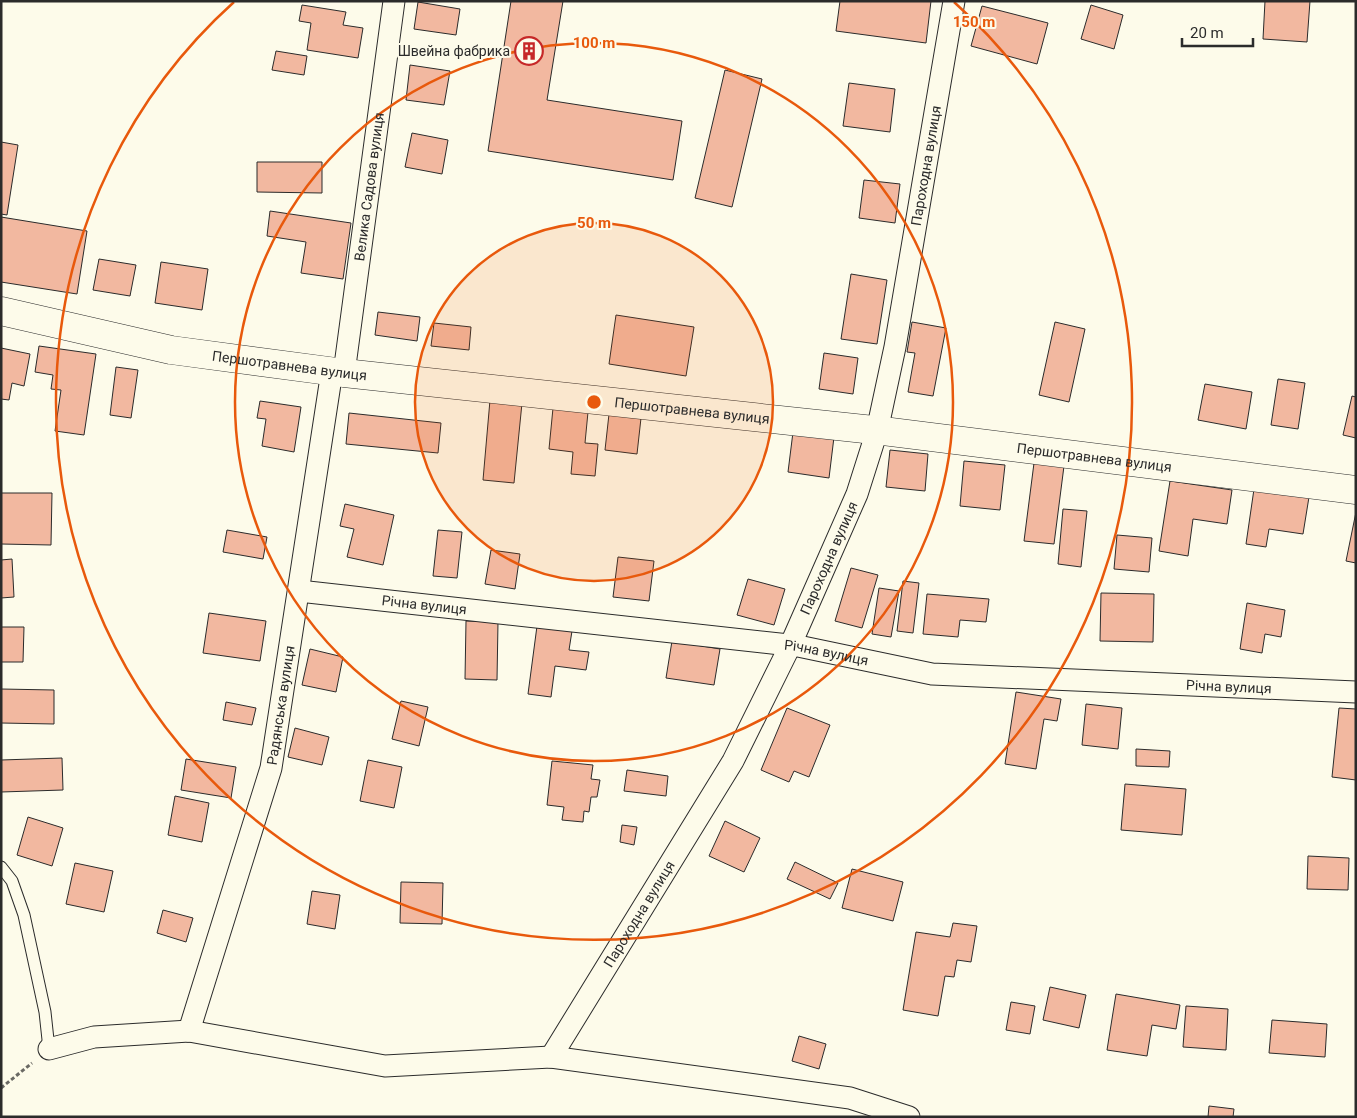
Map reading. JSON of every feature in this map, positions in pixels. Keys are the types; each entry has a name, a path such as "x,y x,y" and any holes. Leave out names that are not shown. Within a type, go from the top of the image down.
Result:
{"street":[{"name":"Велика Садова вулиця","path":"338,372 394,1"},
{"name":"Пароходна вулиця","path":"551,1057 733,761 790,646 857,494 877,431 896,347 954,1"},
{"name":"Першотравнева вулиця","path":"1,311 171,350 338,372 877,431 1356,490"},
{"name":"Радянська вулиця","path":"189,1031 271,768 299,591 338,372"},
{"name":"Річна вулиця","path":"299,591 790,646 932,674 1356,692"},
{"path":"49,1049 94,1037 189,1031 385,1066 551,1057 850,1098 909,1117"}],"lane":[{"path":"1,867 12,881 24,915 45,1012 49,1049"}],"path":[{"path":"1,1088 49,1049"}],"building":[{"name":"Швейна фабрика","path":"511,1 563,1 547,100 682,121 673,180 488,151"},
{"path":"840,1 931,1 926,43 836,31"},
{"path":"1265,1 1310,1 1307,42 1263,39"},
{"path":"418,2 460,9 456,35 414,29"},
{"path":"302,5 346,12 343,25 363,28 358,58 307,50 311,23 299,21"},
{"path":"1091,5 1123,15 1114,49 1081,39"},
{"path":"982,6 1048,23 1037,64 971,46"},
{"path":"276,51 307,56 304,75 272,70"},
{"path":"410,65 450,71 444,105 406,100"},
{"path":"725,70 762,79 732,207 695,198"},
{"path":"849,83 895,89 890,132 843,126"},
{"path":"412,133 448,140 442,174 405,167"},
{"path":"1,142 18,145 7,215 1,214"},
{"path":"257,162 322,162 322,193 257,192"},
{"path":"864,180 900,184 895,223 859,218"},
{"path":"270,211 351,223 343,279 301,273 306,242 267,236"},
{"path":"1,217 87,231 77,294 1,282"},
{"path":"99,259 136,265 130,296 93,290"},
{"path":"161,262 208,269 202,310 155,303"},
{"path":"851,274 887,280 877,344 841,339"},
{"path":"378,312 420,317 417,341 375,335"},
{"path":"616,315 694,327 686,376 609,364"},
{"path":"912,322 946,328 933,396 908,392 915,353 907,352"},
{"path":"1055,322 1085,329 1069,402 1039,395"},
{"path":"434,323 471,327 469,350 431,346"},
{"path":"39,346 96,354 84,435 55,431 61,390 51,389 53,375 35,372"},
{"path":"1,348 30,354 24,386 12,383 9,400 1,399"},
{"path":"824,353 858,358 853,394 819,389"},
{"path":"116,367 138,370 131,418 110,415"},
{"path":"1278,379 1305,383 1298,429 1271,425"},
{"path":"1205,384 1252,392 1246,429 1198,420"},
{"path":"1352,396 1356,397 1356,438 1343,435"},
{"path":"490,400 522,403 514,483 483,480"},
{"path":"260,401 301,407 294,452 262,446 266,419 257,418"},
{"path":"553,408 588,412 585,443 598,444 595,476 571,474 573,452 549,449"},
{"path":"349,413 441,423 438,453 346,444"},
{"path":"609,414 641,418 637,454 605,450"},
{"path":"793,432 834,437 829,478 788,472"},
{"path":"890,450 928,454 925,491 886,487"},
{"path":"964,461 1005,465 1000,510 960,506"},
{"path":"1034,463 1064,466 1054,544 1024,541"},
{"path":"1170,481 1232,490 1227,524 1193,519 1188,556 1159,551"},
{"path":"1254,489 1309,497 1303,534 1269,529 1266,547 1246,544"},
{"path":"1,493 52,493 51,545 1,544"},
{"path":"345,504 394,515 383,565 347,557 354,529 340,526"},
{"path":"1063,509 1087,511 1081,567 1058,564"},
{"path":"1356,512 1356,563 1346,561"},
{"path":"227,530 267,537 263,559 223,552"},
{"path":"438,530 462,532 457,578 433,576"},
{"path":"1117,535 1152,538 1149,572 1114,569"},
{"path":"491,550 520,554 515,589 485,584"},
{"path":"618,557 654,561 649,601 613,597"},
{"path":"12,559 14,597 1,598 1,560"},
{"path":"851,568 878,575 862,628 835,621"},
{"path":"748,579 785,589 774,625 737,615"},
{"path":"903,581 919,583 913,633 897,631"},
{"path":"879,588 899,591 891,637 872,634"},
{"path":"1101,593 1154,594 1153,642 1100,641"},
{"path":"927,594 989,599 986,622 960,620 958,637 923,634"},
{"path":"1247,603 1285,610 1281,637 1265,634 1262,653 1240,649"},
{"path":"209,613 266,621 260,661 203,653"},
{"path":"466,621 498,622 497,680 465,679"},
{"path":"537,626 572,631 569,650 589,652 586,670 555,666 551,697 528,694"},
{"path":"1,627 24,627 23,662 1,662"},
{"path":"672,641 720,649 714,685 666,678"},
{"path":"310,649 343,657 336,692 302,685"},
{"path":"1,689 54,690 54,724 1,723"},
{"path":"1016,692 1061,699 1057,721 1044,719 1036,769 1005,764"},
{"path":"401,701 428,707 419,746 392,739"},
{"path":"226,702 256,708 252,725 223,720"},
{"path":"1086,704 1122,708 1118,749 1082,745"},
{"path":"787,708 830,725 809,777 794,771 789,782 761,770"},
{"path":"1339,708 1356,709 1356,780 1332,777"},
{"path":"295,728 329,737 322,765 288,757"},
{"path":"1136,749 1170,751 1169,767 1136,766"},
{"path":"62,758 63,790 1,792 1,760"},
{"path":"186,759 236,767 231,798 181,790"},
{"path":"368,760 402,767 394,808 360,801"},
{"path":"552,761 593,765 591,779 600,780 597,797 591,797 589,812 584,811 583,822 562,820 564,807 547,805"},
{"path":"627,770 668,776 666,796 624,791"},
{"path":"1125,784 1186,789 1182,835 1121,830"},
{"path":"175,796 209,803 202,842 168,835"},
{"path":"28,817 63,828 52,866 17,855"},
{"path":"725,821 760,838 744,872 709,856"},
{"path":"622,825 637,827 634,845 620,842"},
{"path":"1308,856 1349,858 1348,890 1307,889"},
{"path":"795,862 838,883 830,899 787,879"},
{"path":"75,863 113,871 104,912 66,904"},
{"path":"852,869 903,882 893,921 842,908"},
{"path":"401,882 443,883 442,924 400,923"},
{"path":"312,891 340,895 335,929 307,924"},
{"path":"163,910 193,918 186,942 157,933"},
{"path":"953,923 977,926 971,962 957,960 954,977 945,976 938,1016 903,1010 916,932 950,937"},
{"path":"1050,987 1086,995 1079,1028 1043,1020"},
{"path":"1116,994 1180,1005 1176,1029 1152,1025 1147,1056 1107,1050"},
{"path":"1011,1002 1035,1006 1030,1034 1006,1030"},
{"path":"1186,1006 1228,1009 1226,1050 1183,1047"},
{"path":"1272,1020 1327,1024 1325,1057 1269,1053"},
{"path":"799,1036 826,1044 819,1069 792,1061"},
{"path":"1209,1106 1234,1109 1233,1117 1208,1117"}],"place":[{"name":"Швейна фабрика","path":"529,51"}]}
